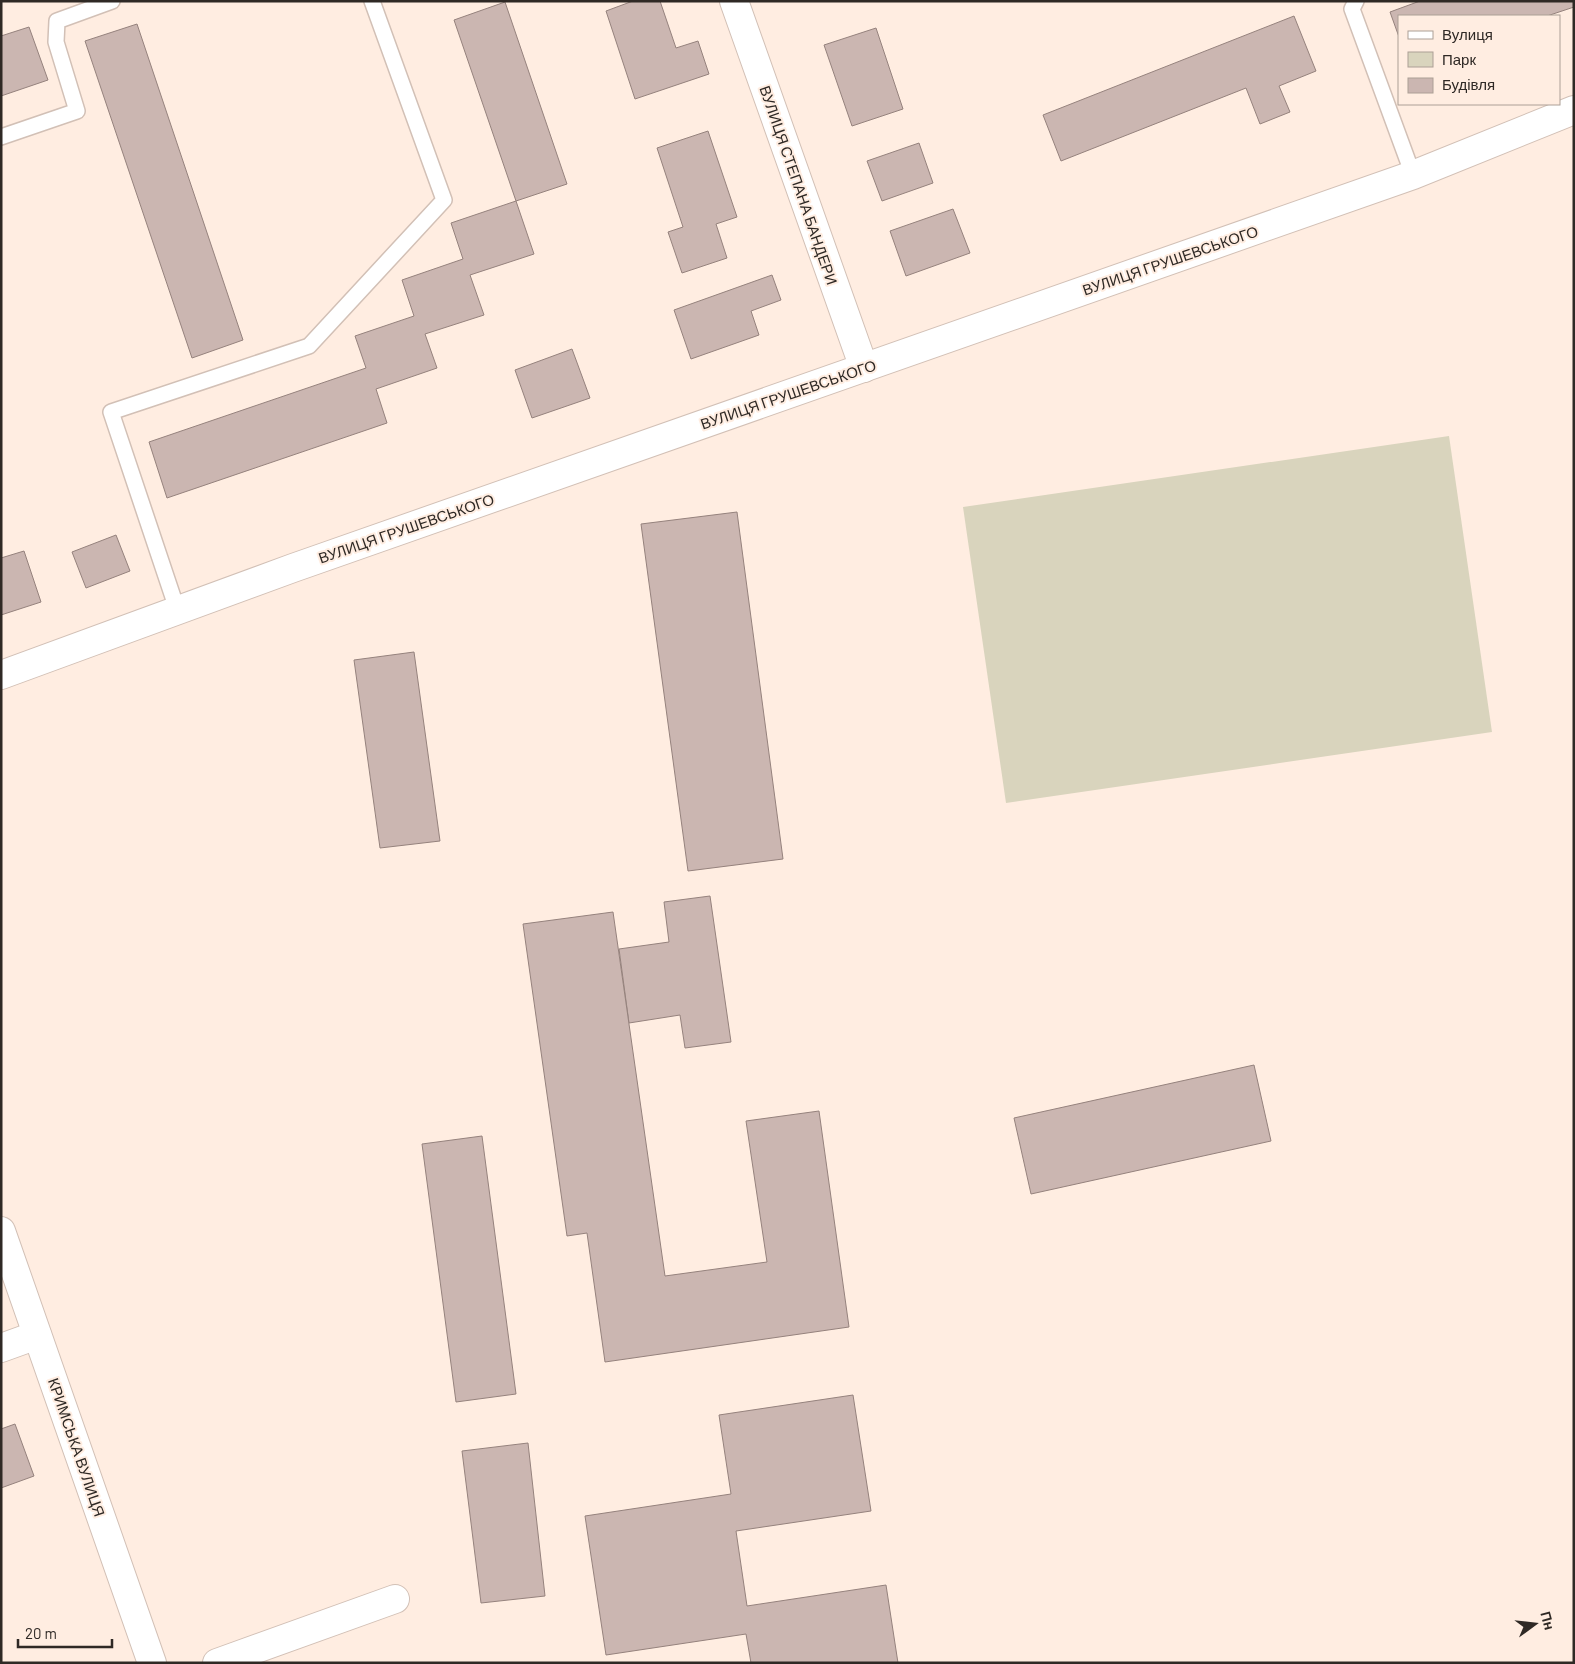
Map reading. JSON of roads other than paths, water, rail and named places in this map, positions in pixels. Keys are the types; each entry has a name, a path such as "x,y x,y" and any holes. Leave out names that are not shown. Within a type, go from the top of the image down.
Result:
{"street":[{"name":"ВУЛИЦЯ СТЕПАНА БАНДЕРИ","path":"734,1 864,368"},
{"name":"ВУЛИЦЯ ГРУШЕВСЬКОГО","path":"1,675 177,609 1413,175 1574,110"},
{"name":"КРИМСЬКА ВУЛИЦЯ","path":"1,1231 152,1663"},
{"path":"1,1348 37,1335"},
{"path":"217,1663 395,1599"}],"lane":[{"path":"1,138 77,111 56,42 57,21 112,1"},
{"path":"177,609 111,412 308,346 444,200 372,1"},
{"path":"1356,1 1352,9 1413,175"}]}
